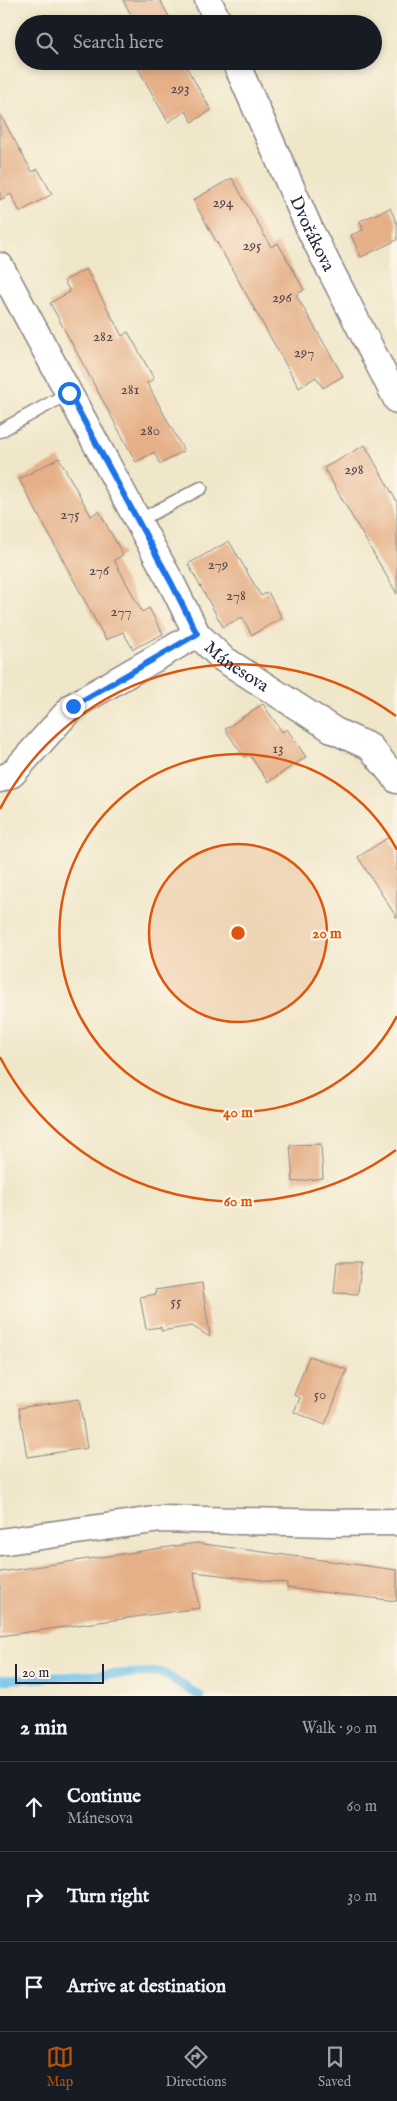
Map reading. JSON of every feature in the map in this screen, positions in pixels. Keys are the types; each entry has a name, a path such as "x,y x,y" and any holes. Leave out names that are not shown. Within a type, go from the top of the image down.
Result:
{"street":[{"path":"208,0 215,15"},
{"name":"Dvořákova","path":"239,70 311,232 397,400"},
{"name":"Mánesova","path":"0,266 197,634 222,658 335,731 370,747 397,780"},
{"path":"0,779 12,774 73,706 197,634"},
{"path":"0,1542 162,1519 330,1523 397,1522"}],"lane":[{"path":"0,431 69,393"},
{"path":"138,521 201,488"}],"building":[{"path":"123,0 160,0 168,15 131,15"},
{"path":"139,70 188,70 211,110 192,122 186,111 168,122"},
{"path":"0,114 32,172 38,169 52,194 20,212 11,194 0,200"},
{"path":"232,178 271,247 278,243 304,290 296,295 343,376 323,388 316,377 299,388 193,200"},
{"path":"390,208 397,224 397,240 361,257 351,235 363,230 360,221"},
{"path":"86,269 122,336 128,332 154,379 147,383 184,451 160,464 154,452 136,462 50,303 70,292 64,281"},
{"path":"365,445 397,502 397,594 324,468"},
{"path":"59,458 91,516 99,511 123,555 114,560 142,612 149,608 163,634 133,649 123,632 106,640 19,479"},
{"path":"229,541 261,596 268,592 282,618 252,635 242,617 223,627 188,564"},
{"path":"263,704 282,732 287,729 306,757 268,782 249,754 244,757 225,729"},
{"path":"389,837 397,850 397,918 358,857"},
{"path":"321,1144 323,1178 293,1182 290,1145"},
{"path":"337,1262 361,1262 358,1294 334,1293"},
{"path":"202,1283 210,1337 192,1326 161,1331 161,1327 146,1329 140,1297 156,1294 155,1290"},
{"path":"309,1356 347,1370 325,1425 294,1412 300,1398 294,1395"},
{"path":"79,1399 87,1448 27,1457 19,1408"},
{"path":"196,1543 397,1570 397,1601 287,1588 287,1583 194,1572 199,1608 0,1636 0,1572"}],"waterway":[{"path":"0,1680 161,1672 200,1696"}],"route":[{"path":"69,393 197,634 73,706"}]}
